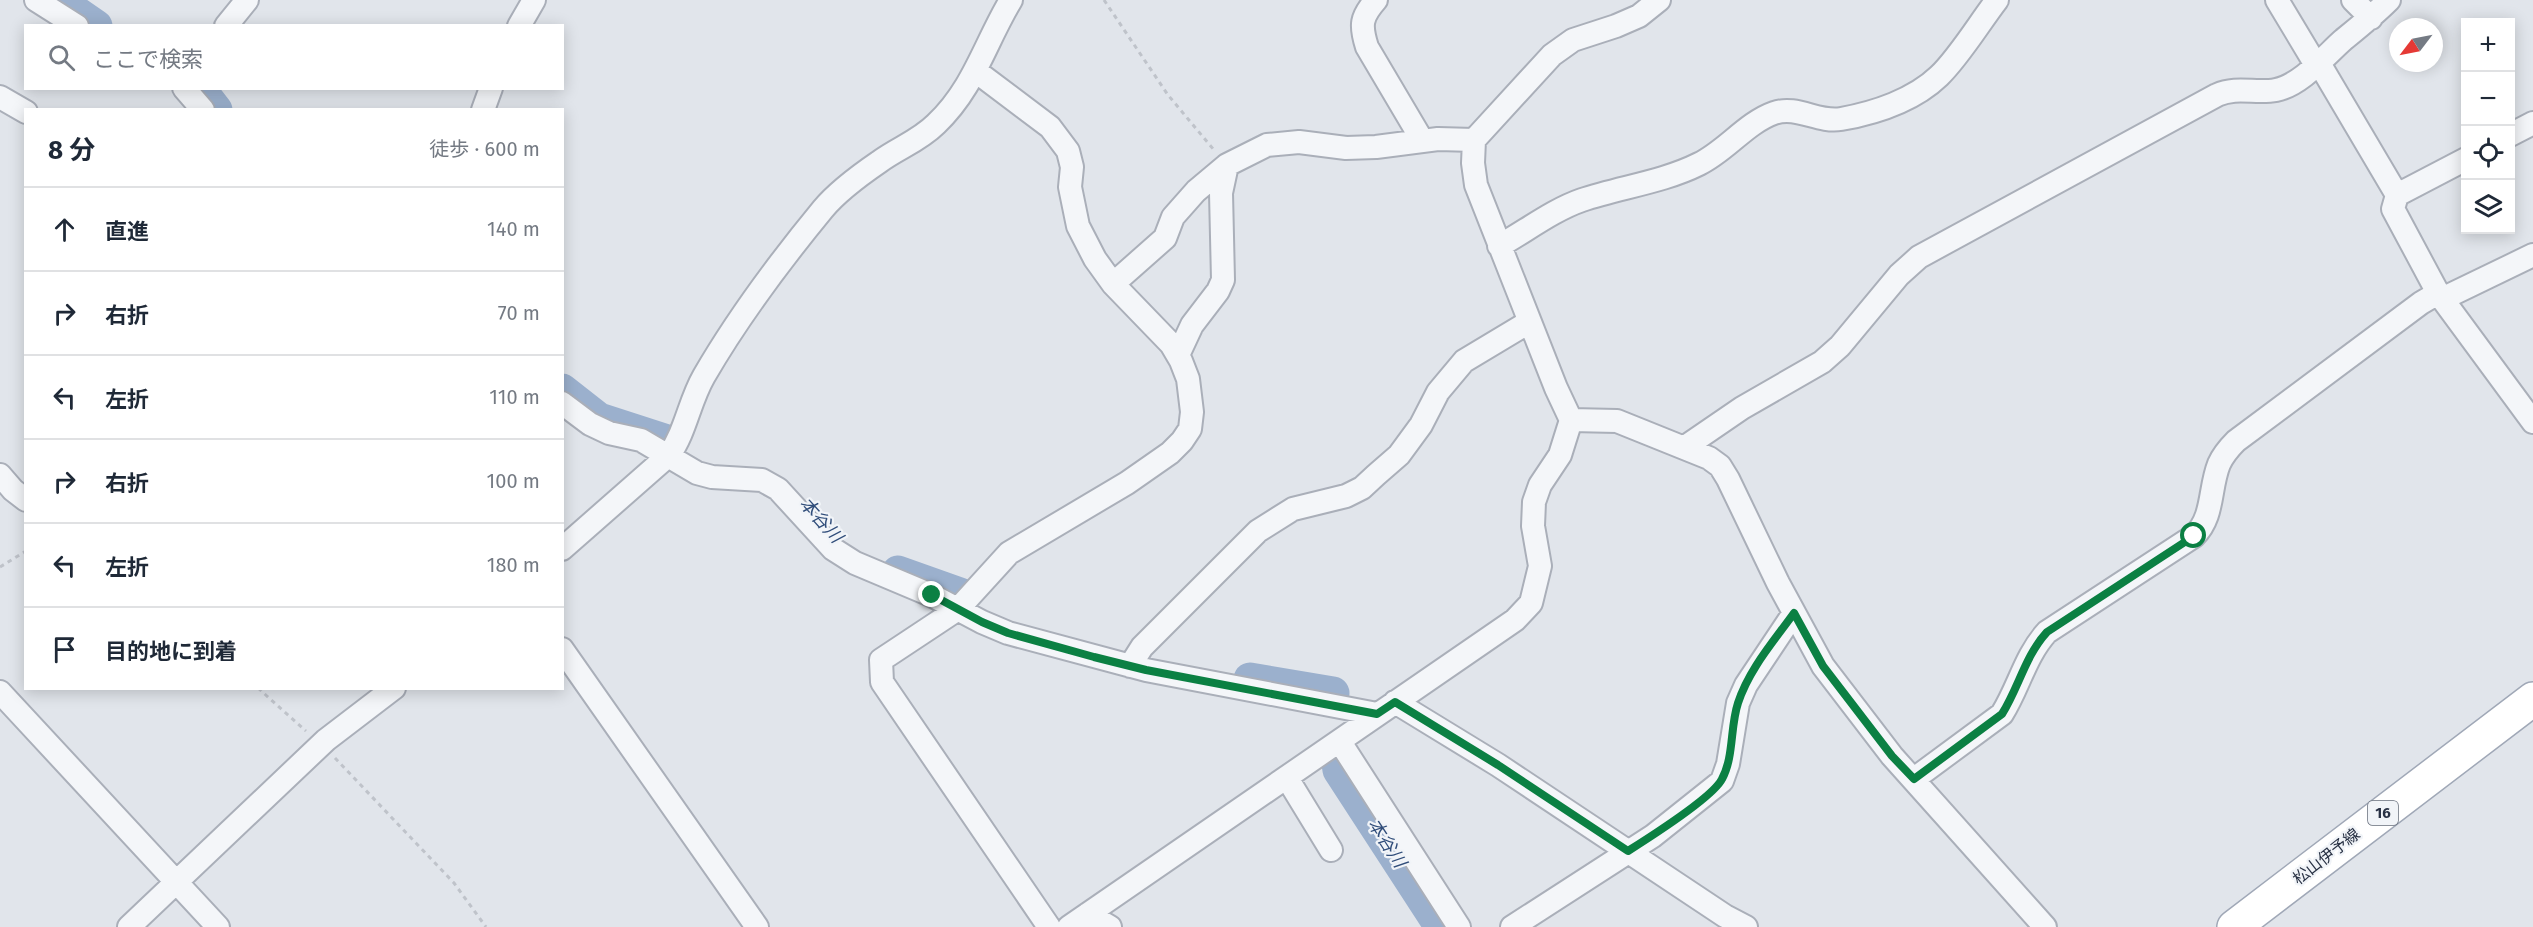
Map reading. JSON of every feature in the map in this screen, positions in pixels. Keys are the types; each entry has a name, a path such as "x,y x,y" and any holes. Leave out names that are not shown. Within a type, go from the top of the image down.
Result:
{"main road":[{"name":"松山伊予線","path":"2234,927 2533,699"}],"street":[{"path":"36,0 74,24"},
{"path":"228,24 247,0"},
{"path":"520,24 534,0"},
{"path":"564,547 669,455 680,439 702,379 723,346 826,206 880,160 904,148 936,124 950,110 977,72 1011,0"},
{"path":"1376,0 1364,16 1362,31 1367,47 1422,140"},
{"path":"1069,927 1515,620 1531,603 1540,566 1533,525 1533,502 1540,485 1560,455 1571,420 1529,322 1476,185 1473,163 1474,140 1552,55 1573,40 1616,26 1639,15 1659,0"},
{"path":"2277,0 2397,195"},
{"path":"2353,0 2371,18"},
{"path":"1684,447 1742,408 1822,362 1840,346 1899,275 1919,257 2217,94 2237,89 2274,90 2286,87 2318,64 2389,0"},
{"path":"1499,246 1568,206 1682,173 1702,163 1775,112 1791,110 1839,120 1898,103 1920,91 1940,75 1992,2"},
{"path":"977,72 1050,127 1068,151 1072,167 1070,187 1078,226 1095,259 1113,284 1172,344 1188,379 1192,412 1190,429 1182,441 1127,483 1009,553 958,609 881,660 882,682 1049,927"},
{"path":"186,90 201,108"},
{"path":"484,108 489,90"},
{"path":"0,97 24,111"},
{"path":"2515,133 2533,123"},
{"path":"1113,284 1165,237 1173,217 1182,205 1227,165 1267,145 1282,142 1346,148 1422,140 1474,140"},
{"path":"2461,162 2397,195 2393,209 2440,296 2533,422"},
{"path":"1178,355 1192,325 1218,291 1223,280 1221,193 1227,165"},
{"path":"1914,779 2002,714 2011,700 2032,652 2047,632 2194,536 2203,527 2208,515 2218,465 2236,441 2421,303 2533,255"},
{"path":"1130,666 1142,647 1258,531 1293,509 1346,496 1362,488 1398,455 1421,425 1438,393 1464,361 1529,322"},
{"path":"564,404 590,424 609,433 641,440 704,475 762,480 778,489 833,549 855,563 932,595 1008,633 1130,666 1386,708 1498,765 1725,916 1746,927"},
{"path":"1571,420 1617,421 1684,447 1709,458 1720,466 1823,666 1892,756 2045,927"},
{"path":"0,475 24,498"},
{"path":"1512,927 1653,836 1722,781 1728,764 1731,736 1742,694 1756,666 1794,613"},
{"path":"564,652 757,927"},
{"path":"129,927 321,744 391,690"},
{"path":"0,692 218,927"},
{"path":"1340,742 1459,927"},
{"path":"1287,778 1331,850"},
{"path":"1088,914 1110,927"}],"path":[{"path":"1104,0 1168,95 1227,165"},
{"path":"0,567 24,552"},
{"path":"260,690 321,744 454,883 486,927"}],"waterway":[{"name":"本谷川","path":"58,0 93,24"},
{"name":"本谷川","path":"201,90 214,108"},
{"name":"本谷川","path":"564,392 599,419 667,441"},
{"name":"本谷川","path":"898,572 960,594"},
{"name":"本谷川","path":"1250,679 1333,693 1332,698"},
{"name":"本谷川","path":"1337,757 1339,770 1441,927"}],"route":[{"path":"932,595 1008,633 1146,670 1377,714 1395,702 1498,765 1628,851 1653,836 1722,781 1728,764 1738,703 1756,666 1794,613 1823,666 1892,756 1914,779 1989,726 2002,714 2011,700 2028,659 2047,632 2062,620 2194,536"}]}
